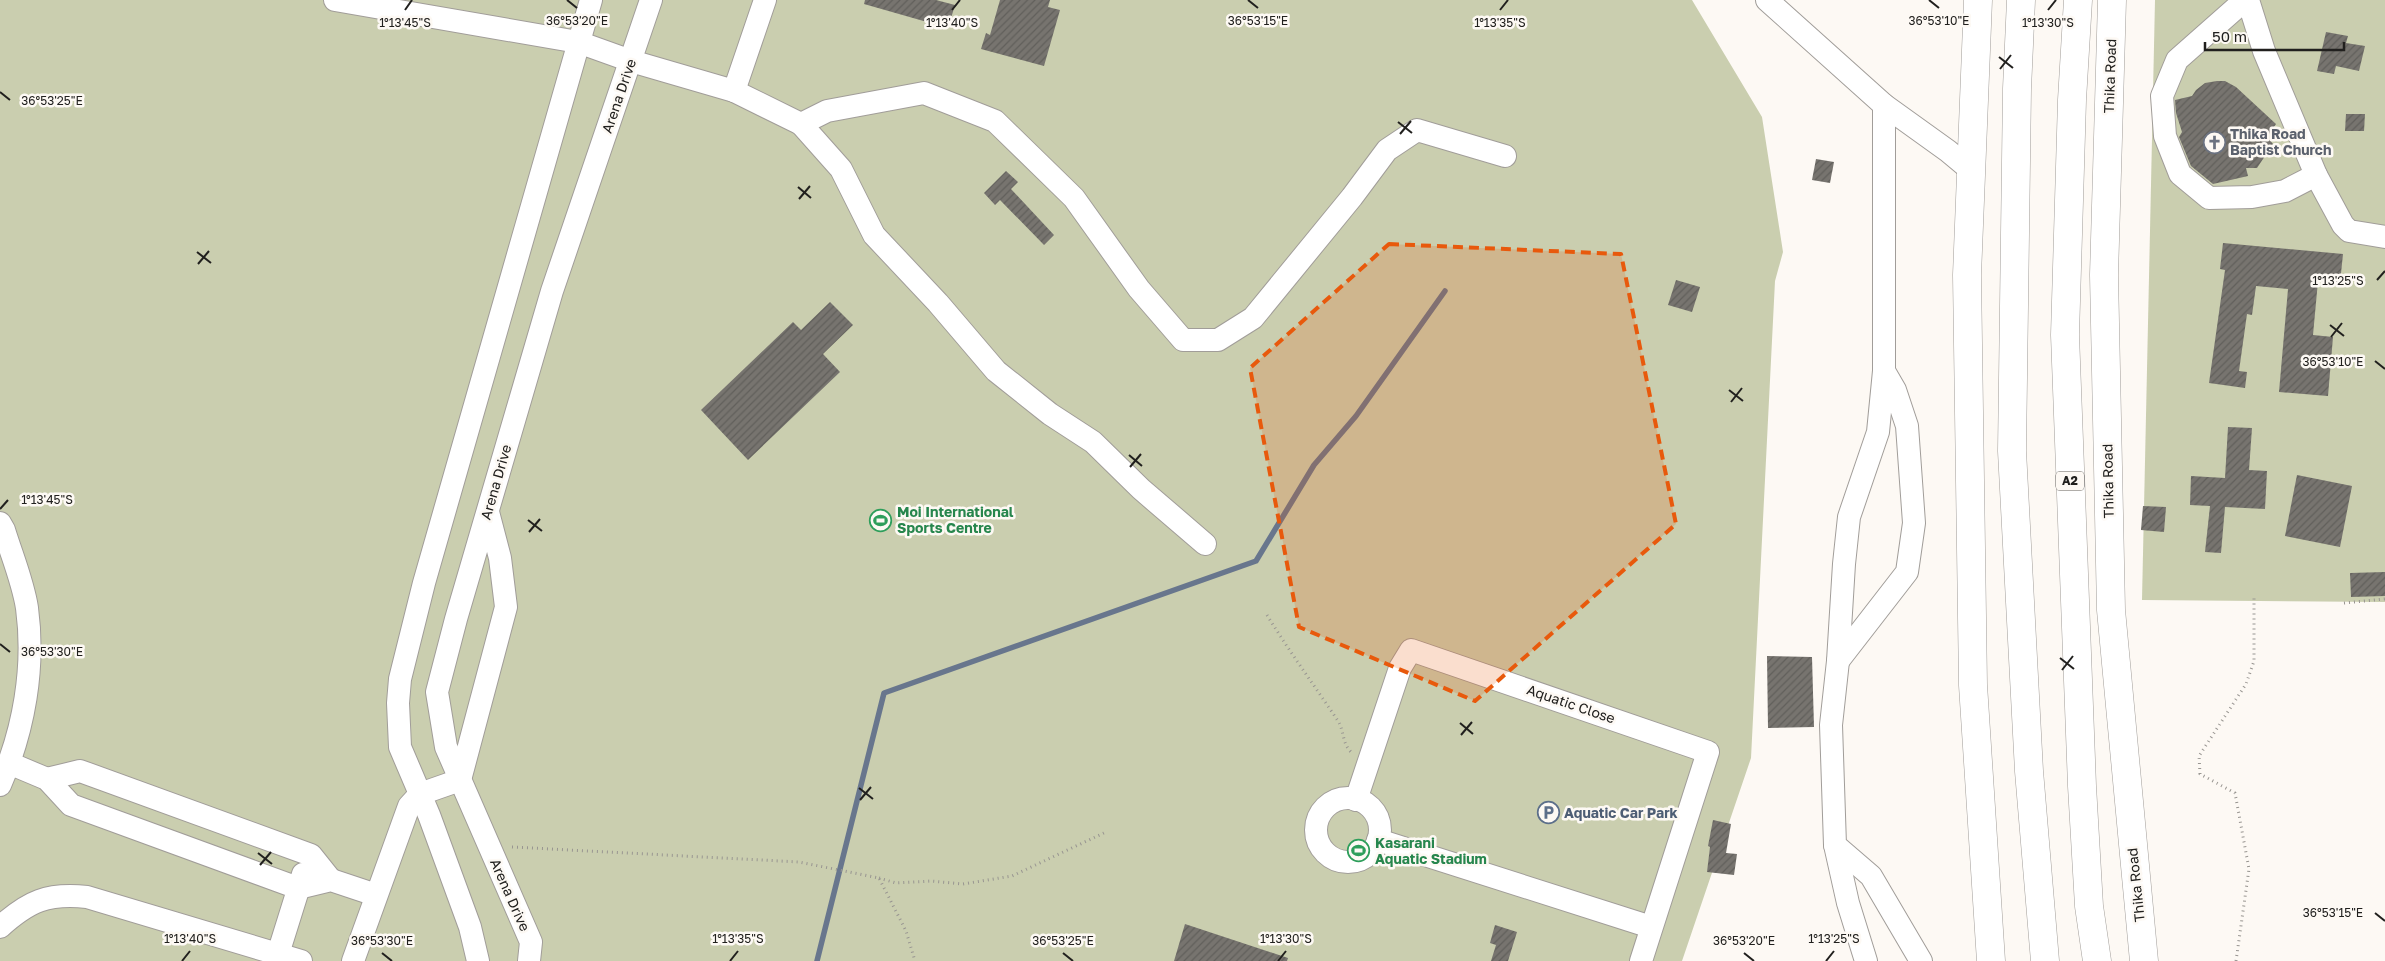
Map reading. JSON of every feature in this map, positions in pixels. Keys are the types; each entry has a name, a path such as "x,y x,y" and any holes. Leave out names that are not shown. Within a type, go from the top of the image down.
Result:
{"main road":[{"path":"1978,0 1967,275 1973,685 1991,961"},
{"path":"2021,0 2017,89 2012,451 2029,771 2045,961"},
{"name":"A2","path":"2078,0 2072,100 2065,334 2082,786 2089,906 2097,961"},
{"name":"Thika Road","path":"2112,0 2104,274 2111,610 2144,961"}],"street":[{"path":"338,0 578,42 631,61 734,91 801,124 841,169 874,235 938,303 996,371 1050,414 1093,442 1141,489 1205,544"},
{"path":"478,961 470,927 420,794 400,747 398,703 400,679 424,583 591,0"},
{"name":"Arena Drive","path":"529,961 531,942 446,748 437,692 487,511 552,291 651,0"},
{"path":"734,91 765,0"},
{"path":"1767,0 1884,105 1948,151 1972,171"},
{"path":"2316,175 2284,191 2252,197 2208,198 2180,174 2165,136 2162,96 2177,60 2247,0 2264,51 2316,175 2343,225 2349,231 2385,237"},
{"path":"801,124 828,111 924,93 995,121 1074,198 1139,288 1184,340 1218,340 1253,318 1352,197 1387,150 1417,130 1505,156"},
{"path":"1866,961 1848,903 1835,845 1831,724 1838,661 1849,516 1878,432 1884,371 1884,105"},
{"path":"1838,661 1907,572 1914,523 1907,426 1895,390 1884,371"},
{"path":"353,961 409,806 420,794 460,780 506,607 500,558 487,511"},
{"path":"0,523 4,530 27,607 30,663 21,723 0,785"},
{"name":"Aquatic Close","path":"1356,800 1400,668 1411,650 1708,752 1640,961"},
{"path":"9,763 47,779 71,806 298,888 331,880 376,895"},
{"path":"47,779 80,771 311,854 331,880"},
{"path":"1342,799 1356,800 1371,808 1377,815 1380,825 1378,840 1371,853 1362,859 1341,862 1323,850 1316,830 1318,819 1332,803 1342,799"},
{"path":"1378,840 1651,927"},
{"path":"1835,845 1871,876 1921,961"},
{"path":"278,954 298,888 311,854"},
{"path":"0,927 21,908 36,900 66,895 80,896 301,961"}],"path":[{"path":"2236,961 2249,869 2237,802 2235,793 2200,774 2199,756 2246,684 2254,660 2254,596"},
{"path":"2344,603 2385,599"},
{"path":"1267,615 1289,651 1340,723 1346,748 1366,769"},
{"path":"488,846 798,862 896,883 931,881 962,884 1012,876 1106,832"},
{"path":"879,878 906,931 916,961"}],"highlighted area":[{"path":"1389,244 1621,254 1676,524 1475,701 1299,627 1250,368"}],"green space":[{"name":"Moi International Sports Centre","path":"0,0 1692,0 1762,117 1783,252 1775,281 1751,758 1682,961 0,961"},
{"path":"2155,0 2385,0 2385,602 2142,600"}],"building":[{"path":"865,0 936,0 955,5 948,28 864,4"},
{"path":"1000,0 1050,0 1048,7 1060,10 1044,66 981,49 986,33 990,35"},
{"path":"2326,32 2348,36 2346,43 2365,46 2359,71 2336,66 2334,74 2317,71"},
{"path":"2225,81 2236,87 2276,124 2267,137 2273,144 2257,168 2246,168 2248,176 2213,184 2191,166 2179,137 2182,132 2176,113 2175,100 2192,96 2205,83"},
{"path":"2346,114 2365,114 2364,131 2345,131"},
{"path":"1816,159 1834,162 1830,183 1812,180"},
{"path":"1006,171 1018,182 1011,189 1054,235 1044,245 1000,200 995,205 984,193"},
{"path":"2223,243 2343,254 2340,283 2318,281 2313,335 2333,337 2328,396 2279,392 2288,289 2256,286 2252,315 2247,314 2239,371 2247,372 2245,388 2209,383 2225,270 2220,269"},
{"path":"1676,280 1700,287 1692,312 1668,305"},
{"path":"830,302 853,325 823,354 840,372 748,460 701,410 793,322 801,330"},
{"path":"2228,427 2252,428 2249,470 2267,471 2265,509 2225,507 2221,553 2205,552 2210,506 2190,505 2191,476 2225,478"},
{"path":"2297,475 2352,486 2340,547 2285,536"},
{"path":"2143,506 2166,507 2164,532 2141,530"},
{"path":"2385,572 2385,596 2351,597 2350,573"},
{"path":"1767,656 1812,657 1814,727 1768,728"},
{"path":"1713,820 1731,824 1726,853 1737,854 1734,875 1707,872 1710,847 1708,846"},
{"path":"1185,924 1288,958 1287,961 1174,961"},
{"path":"1495,925 1517,932 1508,961 1491,961 1496,945 1490,943"}],"waterway":[{"path":"817,961 884,693 1256,561 1314,465 1356,416 1445,291"}],"place":[{"name":"Thika Road Baptist Church","path":"2214,142"},
{"name":"Moi International Sports Centre","path":"881,520"},
{"name":"Aquatic Car Park","path":"1548,813"},
{"name":"Kasarani Aquatic Stadium","path":"1359,851"}]}
